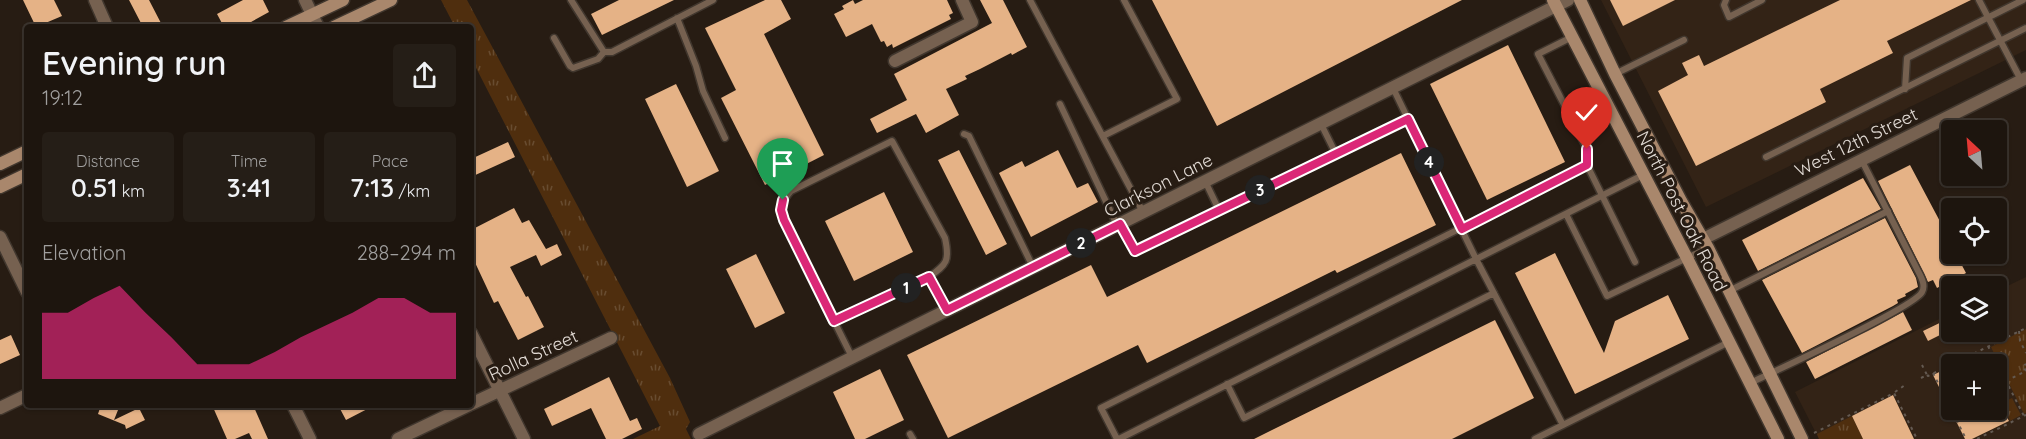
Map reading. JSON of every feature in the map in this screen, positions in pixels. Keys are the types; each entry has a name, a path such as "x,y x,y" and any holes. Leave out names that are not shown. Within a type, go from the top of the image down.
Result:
{"main road":[{"path":"292,24 343,0"},
{"path":"340,24 391,0"},
{"name":"North Post Oak Road","path":"1580,0 1615,74 1681,201 1706,243 1802,439"},
{"name":"North Post Oak Road","path":"1554,3 1778,439"},
{"path":"0,164 24,152"},
{"path":"0,187 24,175"}],"street":[{"path":"95,0 106,24"},
{"path":"305,0 316,24"},
{"path":"895,61 972,22 962,0"},
{"name":"Clarkson Lane","path":"699,434 1392,87 1554,3 1568,0"},
{"name":"West 12th Street","path":"1706,243 1861,159 2023,79"},
{"path":"0,237 24,286"},
{"name":"Rolla Street","path":"474,403 611,338"},
{"path":"474,339 524,439"},
{"path":"0,408 24,396"},
{"path":"294,408 310,439"},
{"name":"Rolla Street","path":"398,439 464,408"}],"lane":[{"path":"571,0 604,52"},
{"path":"554,38 573,68 598,59 604,52 612,52 713,0"},
{"path":"1030,0 1143,212"},
{"path":"1103,136 1176,99 1124,0"},
{"path":"1726,0 1724,5 1729,16 1762,0"},
{"path":"1979,0 2023,79"},
{"path":"1905,88 1907,58 2024,0"},
{"path":"677,18 703,91 725,138"},
{"path":"1766,157 2026,28"},
{"path":"1572,37 1538,54 1587,149 1587,165 1635,262"},
{"path":"1615,74 1684,40"},
{"path":"1392,87 1476,259 1563,425"},
{"path":"1060,105 1119,224 1135,251 1408,119"},
{"path":"1320,123 1336,154"},
{"path":"964,134 969,136 1033,267"},
{"path":"834,321 929,277 942,267 949,254 945,238 892,141 791,191 783,200 781,210 784,220 834,321 852,357"},
{"path":"1750,383 1916,300 1923,291 1924,284 1861,159"},
{"path":"1587,165 1101,408 1118,439 1643,175"},
{"path":"1205,181 1219,210"},
{"path":"1729,291 1888,211"},
{"path":"1566,214 1607,296 1687,258 1706,243"},
{"path":"929,277 947,310"},
{"path":"1227,384 1244,418 1494,293"},
{"path":"1535,439 1729,342"}],"path":[{"path":"1921,378 2026,328"},
{"path":"2019,331 2020,341 2026,353"},
{"path":"1989,346 1992,353"},
{"path":"1922,364 1927,375"},
{"path":"2007,380 2026,371 2023,366 2026,364"},
{"path":"1933,373 1966,439"},
{"path":"1977,439 2025,415 2007,383"},
{"path":"1814,433 1905,386"},
{"path":"1894,393 1917,439"},
{"path":"2007,397 2013,394"}],"shaded area":[{"path":"1601,0 2026,0 2026,50 1706,207"},
{"path":"2026,277 2026,439 1819,439 1795,392 1941,318 1941,342 2007,342 2007,286"}],"green space":[{"path":"441,0 467,0 670,378 690,422 686,429 691,439 633,439 660,426 474,64 474,24 453,24"},
{"path":"2026,329 2026,413 2024,414 2007,379 2007,354 1994,354 1991,347 2001,342 2007,342 2007,339"},
{"path":"2012,398 2021,415 2010,421 2007,414 2007,400"},
{"path":"1852,416 1863,439 1819,439 1817,434"}],"building":[{"path":"23,0 54,0 62,16 43,24 35,24"},
{"path":"129,0 149,0 161,24 141,24"},
{"path":"243,0 263,0 269,12 247,24 222,24 217,14"},
{"path":"619,0 674,0 602,35 591,14"},
{"path":"765,0 781,0 791,19 764,34 824,155 765,185 721,98 736,90 705,28"},
{"path":"853,0 855,4 863,0 947,0 953,13 949,15 951,19 893,48 892,44 887,47 884,41 881,42 872,24 846,37 834,14 844,9 842,6"},
{"path":"980,0 1003,0 1027,47 965,76 967,79 946,89 959,115 926,133 916,114 877,133 870,119 907,100 894,74 992,23"},
{"path":"1152,0 1462,0 1217,126"},
{"path":"1610,0 1675,0 1623,26"},
{"path":"1840,0 1971,0 1887,41 1893,53 1820,89 1826,102 1696,166 1658,91 1688,75 1682,63 1699,55 1704,66"},
{"path":"1508,45 1565,162 1487,200 1430,84"},
{"path":"676,84 719,171 687,187 645,99"},
{"path":"508,142 515,157 474,176 474,158"},
{"path":"959,150 1007,244 986,255 938,160"},
{"path":"1058,150 1077,188 1088,183 1098,202 1031,237 999,173 1022,161 1025,167"},
{"path":"1401,153 1436,225 1337,273 1335,270 1147,363 1138,345 948,438 907,355 1091,265 1107,297"},
{"path":"1910,165 1941,223 1941,264 1961,264 1966,273 1960,276 1941,276 1941,286 1937,288 1933,280 1928,282 1878,181"},
{"path":"1863,178 1881,209 1758,271 1742,240"},
{"path":"884,192 913,252 854,281 825,221"},
{"path":"514,208 522,223 529,220 546,249 557,244 562,255 541,266 536,255 510,267 544,327 518,340 498,301 494,303 474,260 474,228"},
{"path":"1885,218 1916,278 1918,287 1897,300 1898,303 1893,306 1802,353 1762,280"},
{"path":"1555,253 1604,353 1615,321 1668,295 1689,339 1575,394 1515,273"},
{"path":"756,254 785,313 755,328 726,269"},
{"path":"1903,312 1912,330 1815,379 1806,362"},
{"path":"1495,320 1534,398 1452,439 1254,439"},
{"path":"1941,322 1941,334 1928,341 1923,331"},
{"path":"11,335 20,355 0,364 0,340"},
{"path":"880,369 904,420 865,439 855,439 833,392"},
{"path":"1941,371 1941,391 1933,375"},
{"path":"609,377 630,421 637,418 642,429 622,439 606,439 591,408 552,426 544,409"},
{"path":"1893,395 1914,439 1863,439 1852,416"},
{"path":"100,408 119,408 114,420 139,408 145,420 126,429 125,425 98,414"},
{"path":"213,408 254,408 268,439 252,439 249,433 235,439 227,439"},
{"path":"340,408 369,408 346,420"},
{"path":"2007,417 2009,421 1972,439 1965,439 1956,420 2007,420"}],"route":[{"path":"783,200 781,210 784,220 834,321 929,277 947,310 1120,224 1135,251 1408,119 1462,229 1587,165 1587,149"}]}
